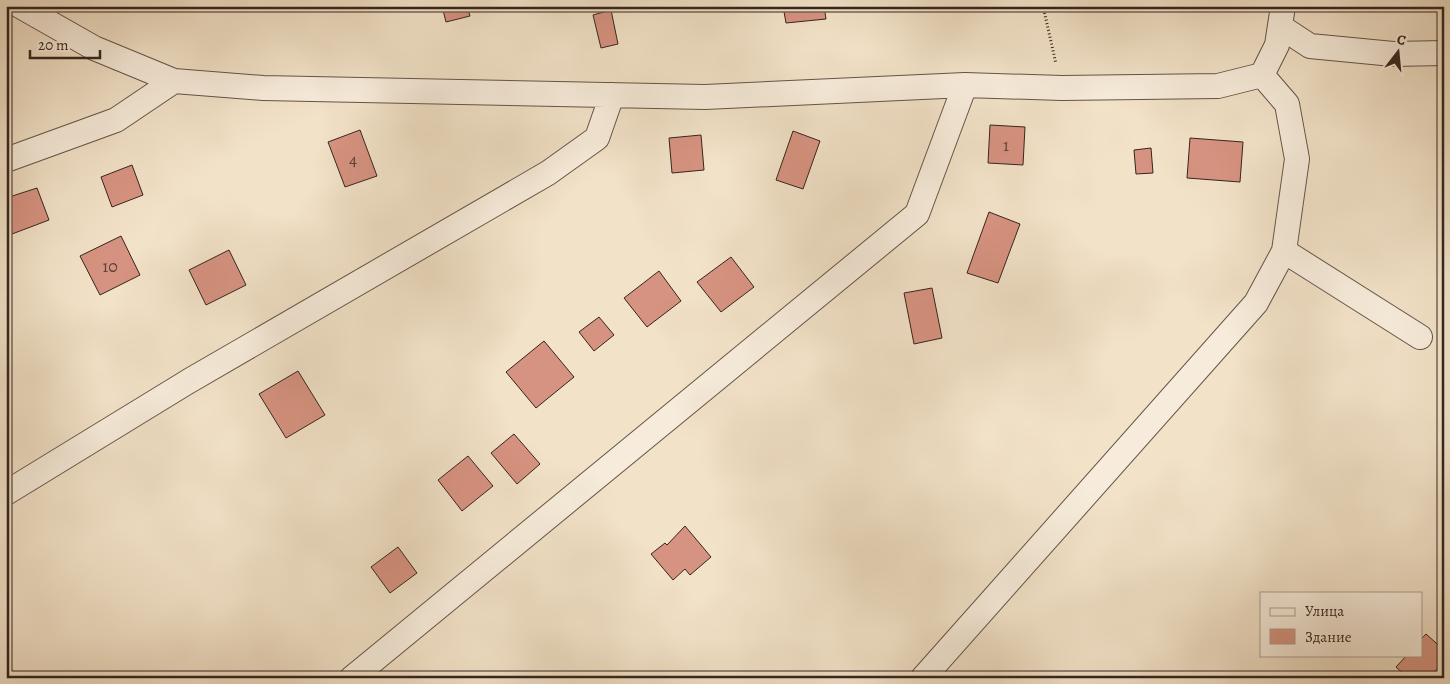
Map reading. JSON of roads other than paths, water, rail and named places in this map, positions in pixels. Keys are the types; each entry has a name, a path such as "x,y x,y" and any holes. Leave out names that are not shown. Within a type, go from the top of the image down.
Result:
{"street":[{"path":"20,6 94,48 174,81 263,88 705,97 965,85 1062,88 1218,86 1262,75 1277,45 1282,17"},
{"path":"1282,17 1310,46 1393,54 1444,53"},
{"path":"923,678 1256,303 1284,251 1296,159 1288,104 1262,75"},
{"path":"6,160 116,120 174,81"},
{"path":"352,678 917,214 965,85"},
{"path":"6,493 189,382 548,173 596,138 612,95"},
{"path":"1284,251 1420,337"}]}
